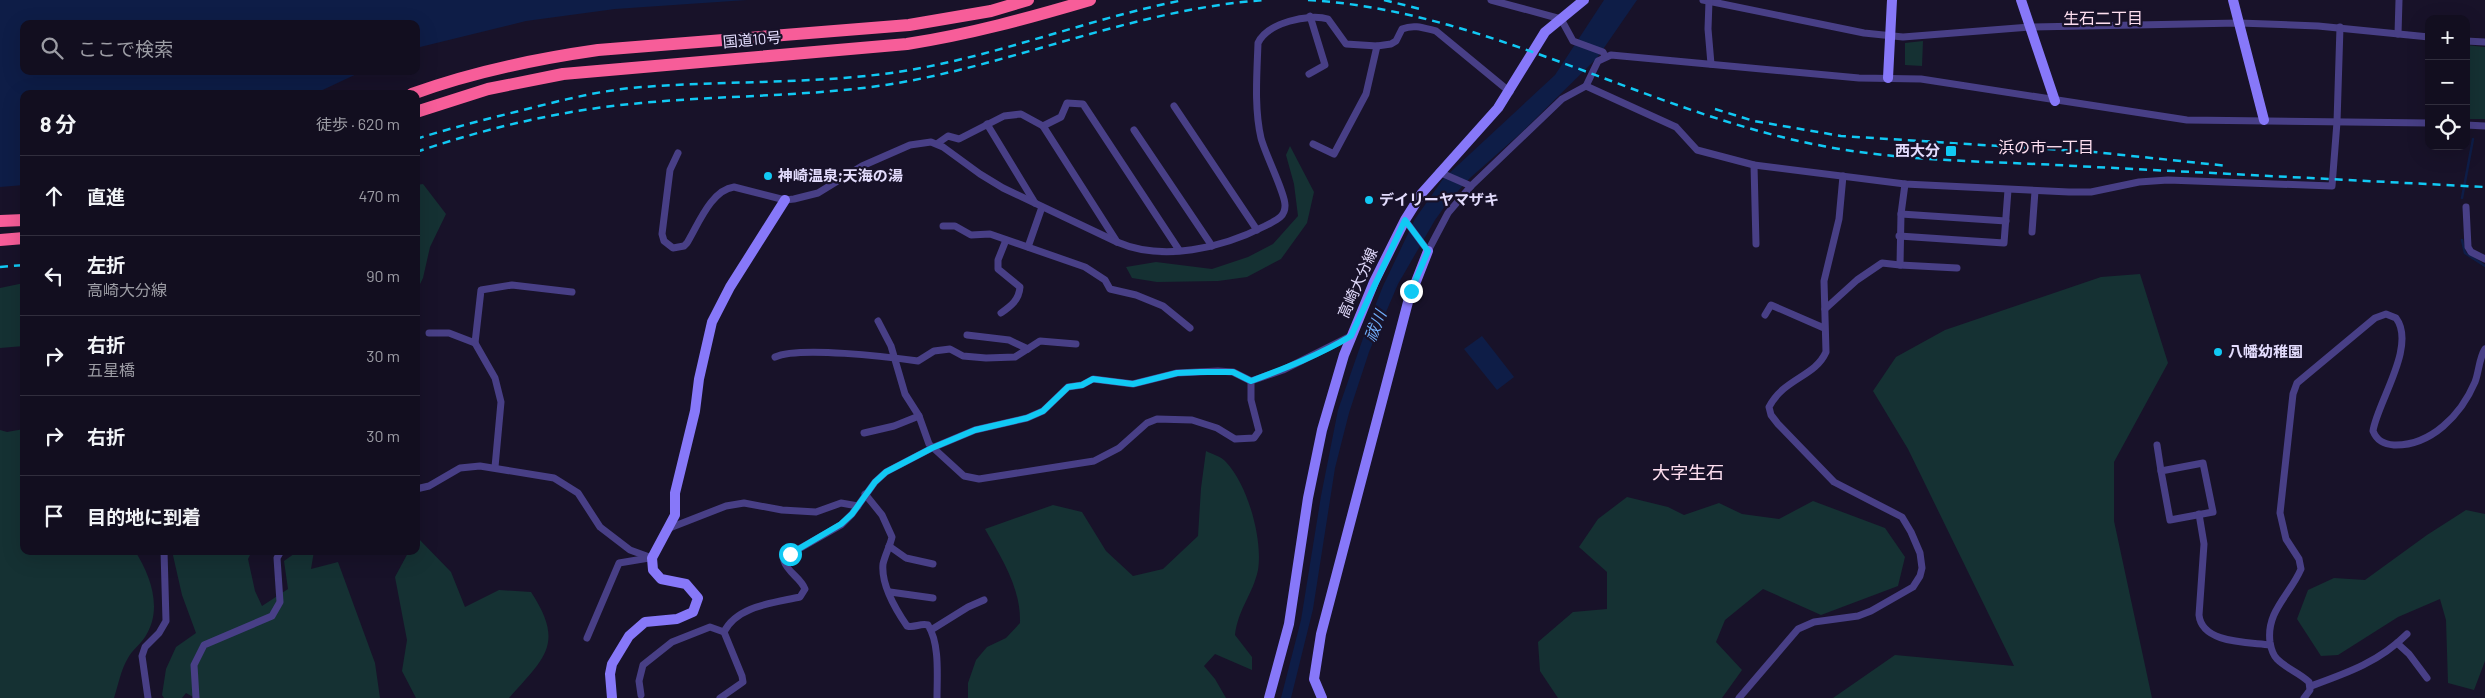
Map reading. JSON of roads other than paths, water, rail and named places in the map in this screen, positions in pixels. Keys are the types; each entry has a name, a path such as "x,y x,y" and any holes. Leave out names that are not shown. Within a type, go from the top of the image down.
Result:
{"highway":[{"name":"国道10号","path":"420,91 473,74 598,50 909,25 991,11 1028,0"},
{"name":"国道10号","path":"420,111 488,90 563,74 888,45 943,38 1018,22 1090,0"},
{"path":"0,221 20,220"},
{"path":"0,240 20,238"}],"street":[{"path":"1491,0 1561,19 1573,41 1604,54 1859,78 1921,79 2186,120 2425,123"},
{"name":"高崎大分線","path":"1268,698 1286,637 1308,498 1322,430 1351,336 1417,200 1510,92 1545,32 1584,0"},
{"path":"1888,78 1892,0"},
{"path":"2021,0 2055,100"},
{"path":"2233,0 2264,120"},
{"path":"2398,0 2398,34"},
{"path":"1711,64 1706,1 1855,32 1890,37 2030,27 2239,24 2340,27 2425,37"},
{"path":"1309,74 1325,65 1310,16"},
{"path":"678,153 670,170 663,217 662,234 668,246 684,246 687,243 711,203 722,190 734,187 785,200 818,192 862,166 910,145 922,142 938,143 980,174 1039,205 1117,242 1134,248 1179,250 1212,246 1257,230 1280,218 1285,207 1261,137 1258,111 1258,43 1264,35 1291,20 1310,16 1328,19 1346,44 1377,46 1391,44 1396,41 1402,29 1408,27 1422,27 1436,31 1510,92"},
{"path":"1586,86 1676,127 1697,150 1754,165 1905,184 2035,191 2092,192 2140,182 2168,180 2246,185 2332,186 2337,122 2340,27"},
{"path":"2470,41 2485,42"},
{"path":"1313,144 1334,154 1366,94 1377,46"},
{"path":"1322,698 1314,679 1321,634 1408,302 1427,249 1448,213 1469,185 1562,99 1586,86 1596,64 1604,54"},
{"path":"1043,126 1061,117 1067,103 1083,104 1179,250"},
{"path":"1174,106 1257,230"},
{"path":"938,143 948,136 962,138 1004,116 1021,114 1043,126 1117,242"},
{"path":"987,124 1039,205 1028,247"},
{"path":"2470,125 2485,126"},
{"path":"1134,130 1212,246"},
{"path":"1754,165 1756,244"},
{"path":"1442,173 1469,185"},
{"path":"1739,698 1798,629 1814,622 1864,614 1913,587 1920,576 1920,553 1902,517 1834,482 1794,442 1771,415 1769,408 1775,396 1786,386 1810,372 1823,359 1827,343 1824,328 1824,281 1839,219 1843,176"},
{"path":"1900,265 1899,236 1905,184"},
{"path":"1899,236 2004,243 2008,190"},
{"path":"2032,232 2035,191"},
{"path":"612,698 610,674 612,664 629,636 645,622 677,619 694,612 698,598 686,584 661,579 653,570 652,558 675,515 675,493 695,411 699,379 712,322 730,287 785,200"},
{"path":"2466,207 2468,248 2471,252 2485,259"},
{"path":"1901,214 2006,221"},
{"path":"1407,223 1427,249"},
{"path":"943,226 955,226 971,234 990,234 1085,267 1105,280 1110,289 1136,295 1163,306 1190,328"},
{"path":"1001,313 1011,306 1019,296 1020,287 998,269 998,260 1006,240"},
{"path":"1825,309 1857,280 1882,263 1957,268"},
{"path":"474,343 481,290 512,285 572,292"},
{"path":"1765,315 1771,305 1824,328"},
{"path":"2311,686 2306,679 2277,659 2270,645 2269,630 2272,618 2301,569 2299,559 2284,533 2280,513 2293,394 2297,383 2375,318 2386,314 2396,318 2401,332 2400,353 2393,380 2373,431 2376,438 2388,445 2411,444 2437,432 2456,411 2474,383 2485,349"},
{"path":"878,321 891,346 905,394 919,416 932,448 964,476 985,479 1094,461 1119,448 1148,423 1157,419 1192,420 1217,428 1235,439 1247,440 1257,435 1259,430 1251,400 1251,381"},
{"path":"429,333 449,333 474,343 496,378 501,402 495,466"},
{"path":"967,335 1009,340 1028,349"},
{"path":"724,632 734,616 758,606 800,596 805,589 802,583 787,569 784,561 790,554 841,524 886,472 932,448 987,426 1027,418 1043,411 1065,388 1082,385 1093,379 1133,384 1177,373 1218,371 1233,372 1251,381 1283,370 1351,336"},
{"path":"775,357 783,353 793,353 893,357 918,362 934,351 950,349 963,356 986,358 1015,357 1040,341 1076,344"},
{"path":"864,433 894,426 919,416"},
{"path":"2157,445 2161,471 2170,520 2212,512 2203,463 2161,471"},
{"path":"420,488 429,486 460,468 495,466 522,474 554,478 578,493 600,527 630,550 652,558"},
{"path":"865,494 882,515 892,537 883,566 884,576 899,614 907,626 913,627 922,623 928,625 931,630 937,660 937,698"},
{"path":"667,528 726,506 744,503 782,510 810,512 816,512 841,502 858,506"},
{"path":"2199,514 2204,544 2199,615 2201,622 2208,632 2218,637 2270,645"},
{"path":"890,546 906,558 933,564"},
{"path":"148,698 142,656 145,647 159,633 166,621 164,555"},
{"path":"196,698 194,665 204,645 272,616 280,602 277,558 279,555"},
{"path":"587,638 619,564 652,558"},
{"path":"890,592 933,598"},
{"path":"931,630 968,607 984,600"},
{"path":"641,695 639,682 643,665 672,642 710,627 724,632 742,676 742,682 720,698"},
{"path":"2304,698 2311,686 2365,665 2397,643 2406,634"},
{"path":"2397,643 2409,654 2427,678"}],"water":[{"path":"0,0 747,0 615,9 526,21 420,47 420,20 20,20 20,75 354,75 323,90 20,90 20,185 0,187"},
{"name":"祓川","path":"1604,0 1637,0 1597,58 1522,132 1470,178 1448,202 1435,220 1398,284 1369,352 1349,413 1335,468 1313,609 1291,698 1281,698 1301,620 1321,496 1338,410 1383,286 1415,219 1443,179 1555,75"},
{"path":"1482,336 1514,377 1497,390 1464,349"}],"waterway":[{"path":"2462,198 2473,139"},
{"path":"2462,240 2465,253 2485,266"}],"railway":[{"path":"420,138 550,103 590,94 631,88 798,81 898,72 1006,48 1112,17 1184,0"},
{"path":"420,151 499,127 583,110 672,100 798,94 892,84 939,75 1170,14 1217,5 1265,0"},
{"path":"1308,0 1375,8 1440,23 1505,42 1694,111 1758,131 1854,151 1949,160 2485,187"},
{"path":"1384,0 1424,10"},
{"path":"1715,109 1754,121 1841,136 2094,152 2228,166"},
{"path":"0,267 20,265"}],"place":[{"name":"西大分","path":"1951,151"},
{"name":"神崎温泉;天海の湯","path":"768,176"},
{"name":"デイリーヤマザキ","path":"1369,200"},
{"name":"八幡幼稚園","path":"2218,352"}],"district":[{"name":"生石二丁目","path":"2103,18"},
{"name":"浜の市一丁目","path":"2046,147"},
{"name":"大字生石","path":"1688,473"}]}
